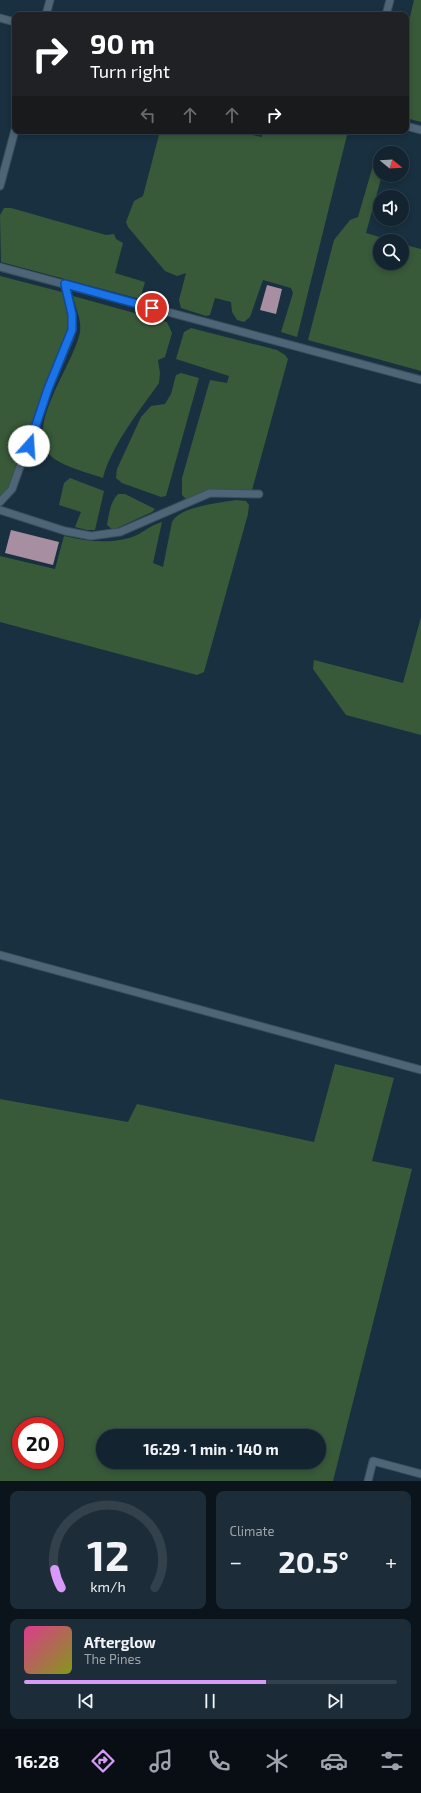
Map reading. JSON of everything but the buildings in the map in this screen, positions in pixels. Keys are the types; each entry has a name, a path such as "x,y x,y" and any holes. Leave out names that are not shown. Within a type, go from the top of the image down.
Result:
{"lane":[{"path":"47,12 50,0"},
{"path":"387,12 390,0"},
{"path":"0,18 12,21"},
{"path":"409,127 421,130"},
{"path":"0,186 14,134"},
{"path":"0,267 421,380"},
{"path":"0,502 12,489 48,389 70,337 72,330 72,314 65,284"},
{"path":"0,510 65,531 90,536 120,532 210,493 259,494"},
{"path":"0,955 421,1070"},
{"path":"368,1481 373,1461 421,1474"}],"green space":[{"path":"414,0 421,0 421,122 409,119 409,21"},
{"path":"159,134 252,134 262,137 262,134 347,134 297,337 281,332 293,293 291,288 263,280 250,317 244,322 237,320 232,312 231,302 215,298 210,315 206,316 181,308 179,300 186,273 177,276 165,271 128,227 126,222 134,201 143,196"},
{"path":"373,166 373,182 380,182 378,190 373,190 373,208 366,233 373,235 373,270 409,270 409,246 421,249 421,371 308,340 334,240 350,220 358,217"},
{"path":"4,208 11,208 106,235 114,234 116,239 123,243 115,273 145,282 140,299 1,262 0,215"},
{"path":"0,276 62,292 68,309 70,327 61,357 37,409 23,456 14,479 0,499"},
{"path":"73,296 167,322 172,333 165,357 158,360 160,373 159,383 119,441 112,453 103,478 61,463 50,455 44,443 43,428 47,412 53,394 70,360 80,332 79,318"},
{"path":"191,328 277,350 288,359 252,490 208,491 186,499 182,495 182,478 210,380 227,383 229,376 176,359 184,332"},
{"path":"181,373 199,378 166,496 161,497 122,483 116,478 117,469 141,417 151,406 165,404 171,394 176,375"},
{"path":"70,478 104,491 95,530 75,527 81,512 59,505 64,483"},
{"path":"118,494 125,494 155,509 152,512 113,530 107,525 109,512 115,497"},
{"path":"236,500 246,501 249,505 248,514 204,672 197,675 0,622 0,556 55,569 64,536 96,541 121,540 133,537 153,525 162,522 153,563 163,567 172,522 176,517 183,512 201,506"},
{"path":"421,617 421,735 346,715 313,669 314,660 403,683"},
{"path":"335,1064 394,1078 372,1161 412,1169 333,1481 0,1481 0,1099 128,1122 137,1104 314,1142"}],"route":[{"path":"29,446 48,389 72,330 72,314 65,284 152,308"}]}
